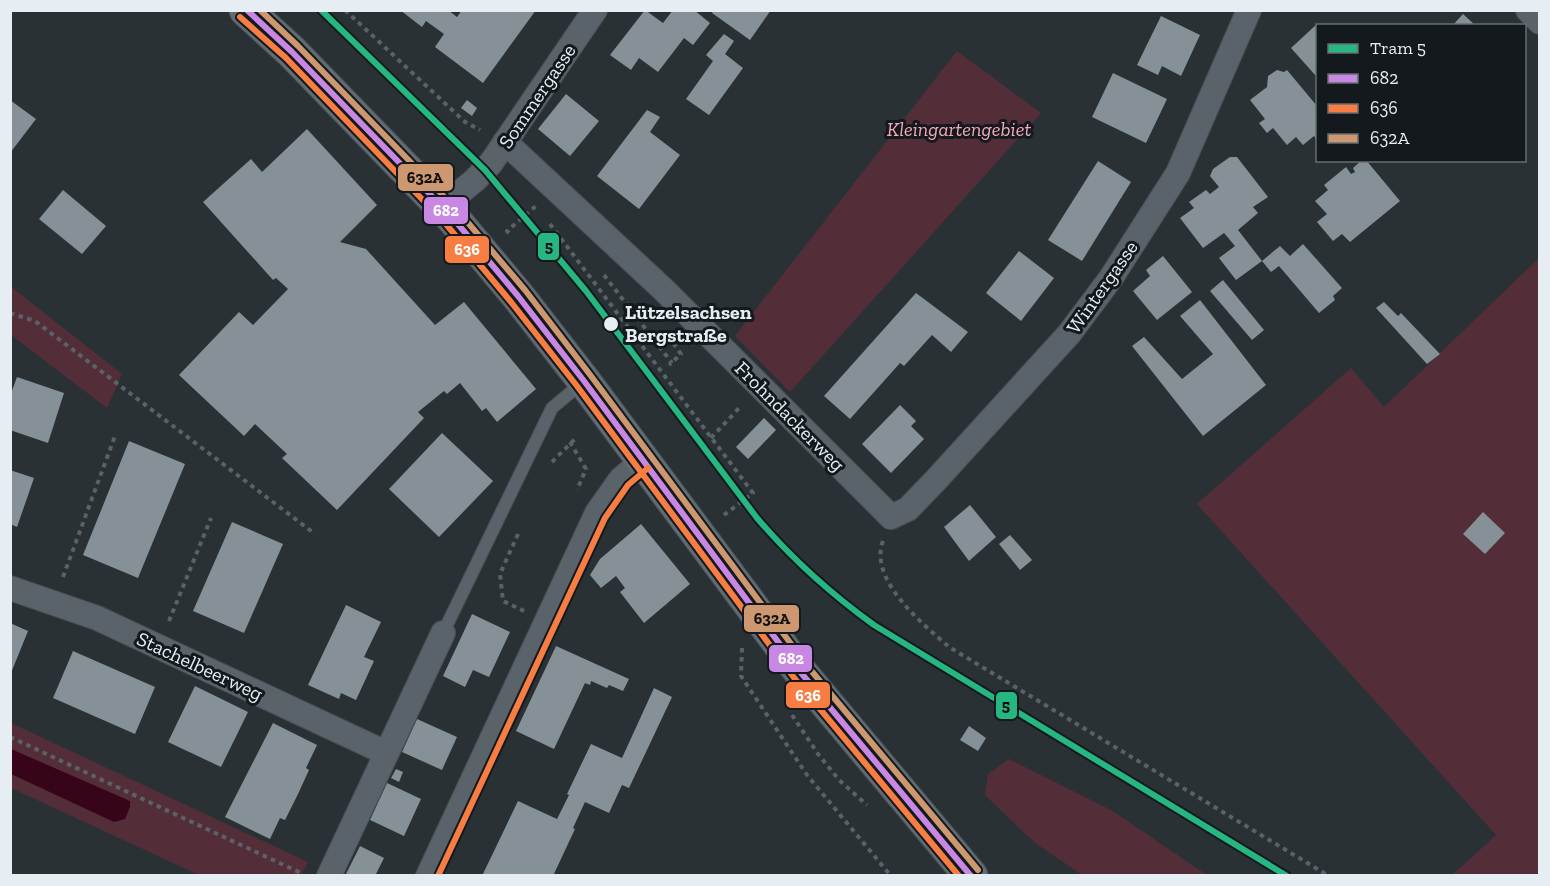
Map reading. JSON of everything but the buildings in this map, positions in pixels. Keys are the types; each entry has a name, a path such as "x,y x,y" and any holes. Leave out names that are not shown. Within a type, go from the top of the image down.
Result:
{"main road":[{"path":"246,10 292,52 447,212 519,296 802,674 901,789 971,876"}],"street":[{"name":"Wintergasse","path":"891,517 908,509 935,481 1069,334 1111,278 1178,173 1249,10"},
{"path":"1528,10 1539,22"},
{"name":"Sommergasse","path":"447,212 491,163 593,11"},
{"name":"Frohndackerweg","path":"505,142 665,291 891,517"},
{"path":"428,876 597,513 621,479 642,461"},
{"name":"Stachelbeerweg","path":"10,588 97,618 386,753"},
{"path":"329,876 443,633"}],"lane":[{"path":"443,633 552,408 584,381"}],"path":[{"path":"345,10 465,122 505,142"},
{"path":"513,238 507,231 536,206"},
{"path":"557,234 753,493 724,515 718,509"},
{"path":"600,270 671,364 681,354 668,336"},
{"path":"10,313 35,321 315,534"},
{"path":"711,438 759,387"},
{"path":"53,603 115,436"},
{"path":"548,466 577,437"},
{"path":"570,442 586,469 576,494 597,513"},
{"path":"891,517 880,548 882,568 893,590 949,647 1329,876"},
{"path":"159,647 211,518"},
{"path":"519,531 500,574 503,601 546,622"},
{"path":"761,617 742,635 741,676 807,774 891,876"},
{"path":"10,737 306,876"}],"green space":[{"name":"Kleingartengebiet","path":"957,51 1041,113 790,392 735,336"},
{"path":"1539,258 1539,875 1452,875 1496,835 1197,504 1351,368 1384,407"},
{"path":"10,286 122,374 107,408 11,335"},
{"path":"11,723 308,862 301,875 199,875 11,788"},
{"path":"1009,759 1111,810 1207,875 1082,875 1034,842 985,795 988,774"}],"shaded area":[{"path":"11,749 130,801 125,819 114,822 11,774"}],"tram line":[{"name":"5","path":"321,10 485,170 586,291 757,518 812,575 874,625 1287,876"}],"transit line":[{"name":"682","path":"247,10 292,52 452,217 518,296 584,381 802,674 971,876"},
{"name":"632A","path":"260,10 298,46 458,211 525,290 809,668 978,870"},
{"name":"636","path":"240,17 286,58 445,223 577,386 795,679 959,876"},
{"name":"636","path":"438,876 605,518 628,485 648,468"}],"place":[{"name":"Lützelsachsen Bergstraße","path":"611,324"}]}
